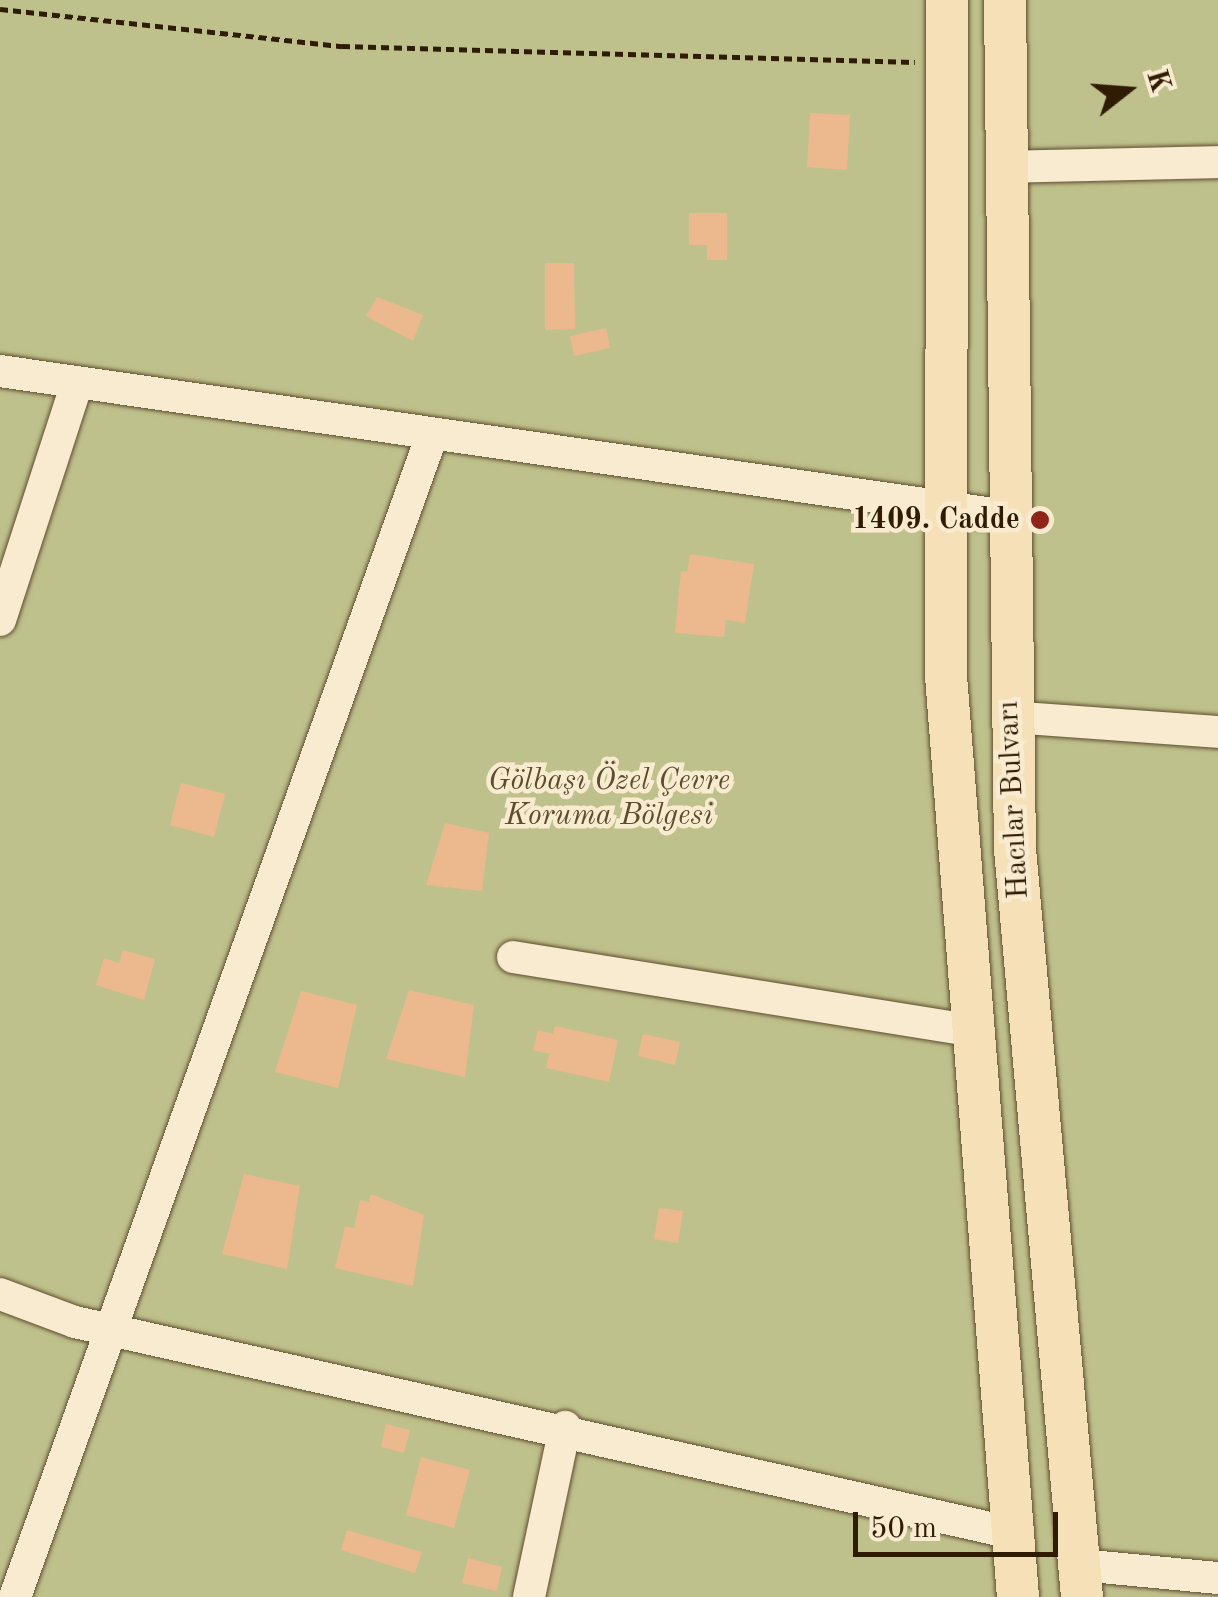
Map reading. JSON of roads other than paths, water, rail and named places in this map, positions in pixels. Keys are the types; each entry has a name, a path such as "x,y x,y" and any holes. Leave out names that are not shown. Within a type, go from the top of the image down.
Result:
{"main road":[{"name":"Hacılar Bulvarı","path":"947,0 945,509 949,757 1018,1597"},
{"name":"Hacılar Bulvarı","path":"1005,0 1010,717 1032,1071 1081,1581"}],"street":[{"path":"1006,167 1218,162"},
{"path":"0,371 431,438 1007,516"},
{"path":"0,620 77,383"},
{"path":"15,1597 431,438"},
{"path":"1010,717 1218,732"},
{"path":"513,957 970,1030"},
{"path":"0,1294 76,1322 564,1428 1012,1533"},
{"path":"529,1597 564,1428"},
{"path":"1081,1581 1218,1578"}],"place":[{"name":"1409. Cadde","path":"1040,520"}],"park label":[{"name":"Gölbaşı Özel Çevre Koruma Bölgesi","path":"609,798"}]}
